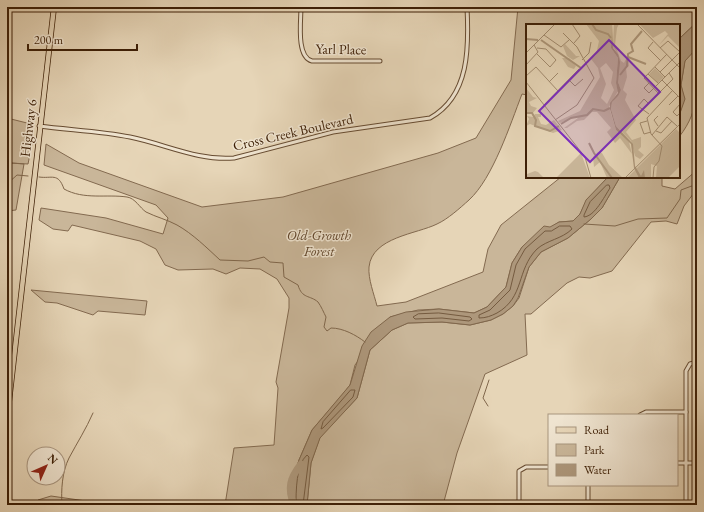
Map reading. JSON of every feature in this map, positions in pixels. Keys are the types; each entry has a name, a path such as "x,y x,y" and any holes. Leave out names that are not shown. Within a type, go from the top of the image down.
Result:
{"main road":[{"name":"Highway 6","path":"7,419 39,126 54,7"}],"street":[{"name":"Yarl Place","path":"301,7 302,50 307,59 312,61 380,61"},
{"name":"Cross Creek Boulevard","path":"39,126 129,137 198,156 219,159 234,158 333,132 430,118 440,112 448,104 465,70 468,43 467,7"},
{"path":"686,505 686,369 692,363 697,362"},
{"path":"642,414 646,412 686,412"},
{"path":"678,463 697,463"},
{"path":"519,505 519,471 526,467 548,466"},
{"path":"588,486 588,505"}],"green space":[{"name":"Old-Growth Forest","path":"518,7 697,7 697,22 680,38 680,24 526,24 526,95 522,94 500,150 486,179 469,200 441,222 397,238 378,249 372,257 369,267 370,281 377,306 406,302 483,272 488,249 501,225 560,178 607,178 587,200 580,214 573,221 559,222 522,247 512,263 506,287 487,307 474,313 439,309 418,310 390,317 355,365 350,385 312,430 299,460 291,485 292,505 225,505 234,448 274,445 278,388 276,382 289,308 289,298 277,279 260,269 240,268 226,274 213,269 178,270 165,265 156,249 140,241 72,225 68,231 53,229 39,220 41,208 106,218 163,234 168,218 156,205 44,165 46,144 79,163 202,207 283,197 438,153 476,138 511,80"},
{"path":"697,48 697,94 695,105 692,116 680,135 680,113 684,99 681,85 685,60"},
{"path":"7,118 31,124 32,144 28,164 11,163 24,164 16,210 7,211"},
{"path":"697,170 697,189 684,206 677,224 666,221 651,222 612,271 590,278 579,277 567,283 531,314 525,314 527,355 485,374 457,453 443,505 307,505 311,463 320,437 357,398 370,350 392,330 408,323 442,322 470,325 491,320 503,314 513,306 519,298 529,267 541,252 568,238 591,219 602,208 619,178 662,178 662,186 675,189"},
{"path":"31,290 147,301 145,315 98,311 93,315 57,303 45,302"},
{"path":"51,496 86,501 91,505 33,505 38,500"}],"water":[{"path":"697,22 697,48 685,61 681,85 685,99 680,113 680,38"},
{"path":"607,178 619,178 602,208 591,219 568,238 541,252 529,267 518,298 513,306 503,314 491,320 470,325 442,322 408,323 392,330 370,350 357,398 320,438 311,463 307,505 292,505 291,485 299,460 312,430 350,385 362,346 371,332 390,317 406,312 439,309 474,313 487,307 506,287 512,263 522,247 544,226 550,227 559,222 573,221 580,214 586,200"}],"waterway":[{"path":"7,184 17,175 28,176"},
{"path":"39,177 57,178 64,189 87,196 119,196 130,198 146,212 173,223 189,233 220,260 248,261 264,257 270,262 283,263 284,277 298,285 304,295 318,302 326,317 324,327 327,331 331,328 340,329 353,334 365,342"},
{"path":"584,224 615,226 638,219 667,218 680,199 681,190 697,184"},
{"path":"488,406 483,398 489,380"},
{"path":"62,505 62,481 67,463 93,413"},
{"path":"294,505 290,488 294,474 301,464"}]}
